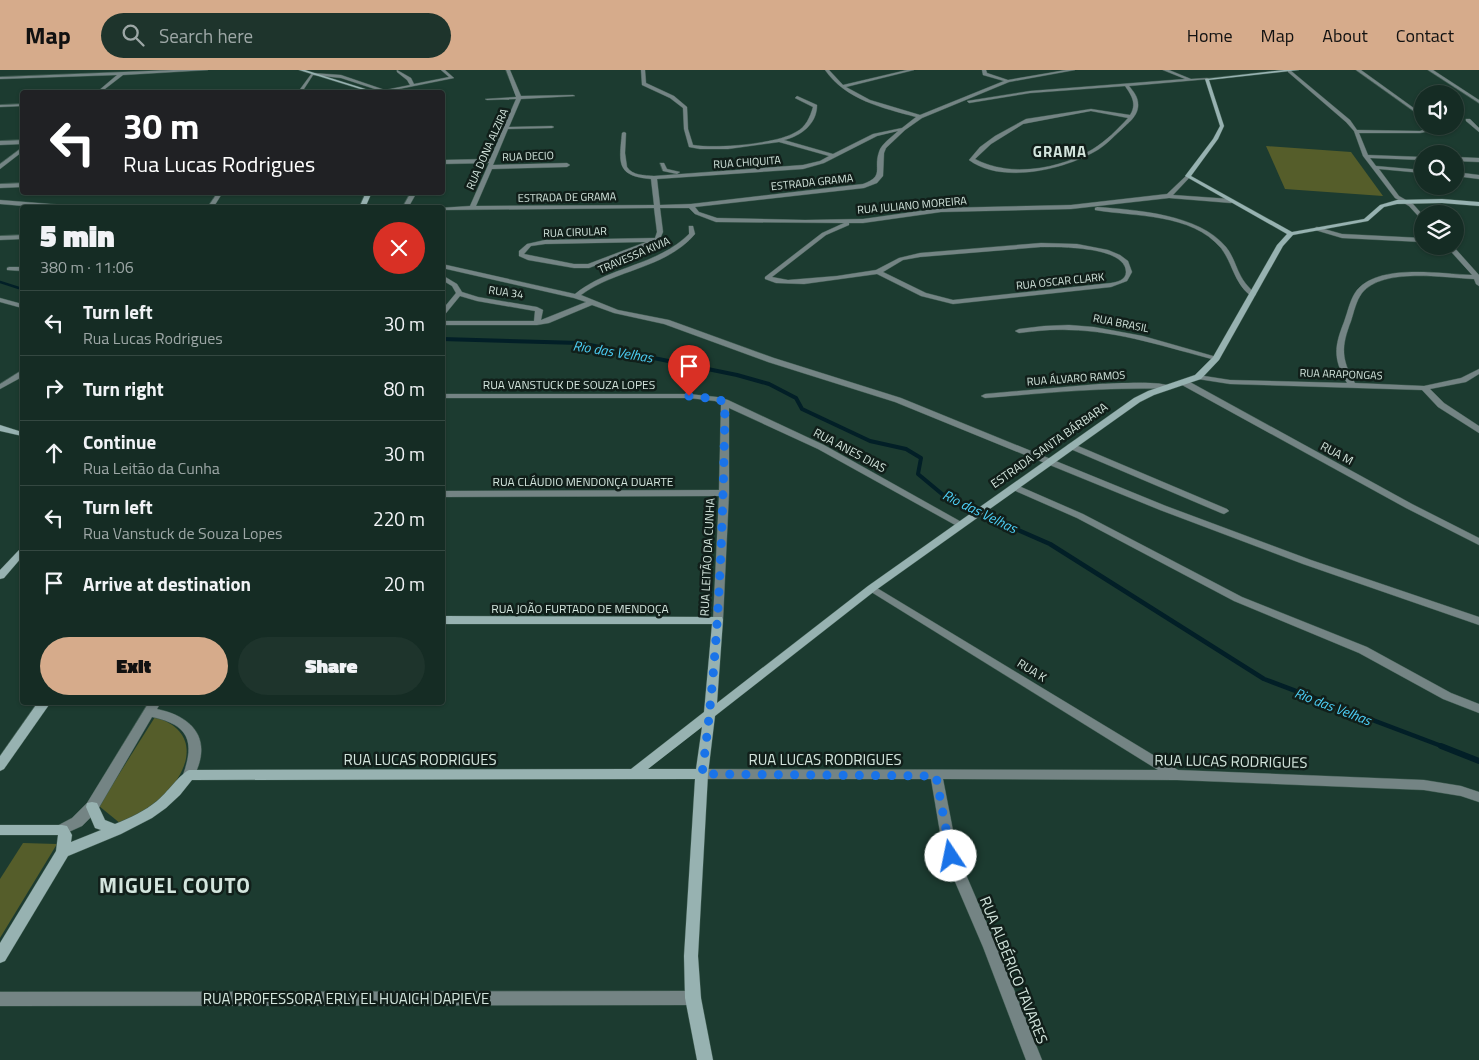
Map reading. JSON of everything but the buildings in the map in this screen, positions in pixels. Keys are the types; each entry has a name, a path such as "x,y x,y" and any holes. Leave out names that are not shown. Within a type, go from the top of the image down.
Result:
{"street":[{"path":"0,78 124,71 206,70"},
{"path":"301,70 366,90"},
{"path":"395,90 452,78 443,70"},
{"name":"RUA DONA ALZIRA","path":"472,208 508,128 519,98 508,70"},
{"path":"643,70 644,84 672,97 685,108 686,129 691,146 711,149 792,137 800,133 814,113 815,106 796,97"},
{"path":"827,70 834,81 863,98 920,117"},
{"path":"844,86 912,70"},
{"path":"984,70 985,74 1008,81"},
{"path":"953,103 1008,81 1073,70"},
{"path":"1165,70 1193,81"},
{"path":"953,103 1030,92 1207,80 1297,70"},
{"path":"1358,70 1414,110"},
{"path":"1430,70 1479,102"},
{"path":"101,90 124,71"},
{"path":"398,71 409,78 413,86"},
{"path":"1289,71 1348,121 1356,131 1366,156 1374,167 1397,197 1414,209"},
{"path":"312,74 329,74 380,90"},
{"path":"301,90 312,74"},
{"path":"872,75 880,78"},
{"path":"1168,196 1188,176 1215,139 1222,126 1207,80"},
{"path":"1127,86 1137,102 1137,108 1132,117 1093,151 1082,157 1043,168 1021,171 1004,170 972,160 996,138 1019,123 1028,120 1091,110 1132,117"},
{"path":"487,99 573,96"},
{"name":"ESTRADA GRAMA","path":"691,206 852,188 870,184 880,176 881,153 884,147 903,129 920,117 953,103"},
{"path":"0,106 20,105"},
{"path":"1468,120 1479,131"},
{"path":"508,128 552,127"},
{"name":"RUA CHIQUITA","path":"624,133 622,160 625,169 634,176 654,178 803,167 822,162 874,135 903,129"},
{"path":"1356,131 1414,132"},
{"path":"778,140 834,156"},
{"path":"0,143 20,142"},
{"path":"0,167 20,152"},
{"path":"1366,156 1414,158"},
{"path":"1464,159 1479,160"},
{"path":"445,162 493,160"},
{"path":"662,164 665,170 688,172 694,176"},
{"name":"RUA DECIO","path":"490,167 568,165"},
{"path":"1374,167 1414,170"},
{"path":"1464,175 1479,177"},
{"path":"1188,176 1291,234 1366,220 1382,206 1405,201 1479,204"},
{"path":"654,178 660,232 656,240"},
{"path":"0,186 20,185"},
{"name":"RUA JULIANO MOREIRA","path":"691,206 697,213 707,218 722,221 862,221 941,210 1071,207 1168,196 1231,201"},
{"path":"0,202 38,205"},
{"name":"ESTRADA DE GRAMA","path":"445,208 691,206"},
{"path":"1071,207 1119,210 1165,218 1187,225 1210,236 1221,244 1230,256 1242,285 1252,295"},
{"name":"RUA OSCAR CLARK","path":"862,221 848,224 824,234 767,278 779,282 793,282 878,272 901,259 920,255 1041,244 1085,246 1102,250 1118,256 1127,265 1129,273 1122,283 1111,285 953,302 936,300 920,294 878,272"},
{"name":"TRAVESSA KIVIA","path":"576,296 595,283 668,253 682,245 692,234 691,228"},
{"path":"1317,229 1342,236 1414,240"},
{"name":"ESTRADA SANTA BÁRBARA","path":"632,775 872,588 1070,446 1137,400 1198,377 1216,358 1280,245 1291,234"},
{"path":"0,238 20,237"},
{"name":"RUA CIRULAR","path":"656,240 589,266 574,266 528,258 521,255 520,252 529,245 545,242 656,240"},
{"path":"1457,255 1478,280"},
{"path":"445,267 576,296 616,312 666,322 771,360 898,400 1164,508 1307,562 1479,621"},
{"path":"9,269 20,269"},
{"path":"1352,386 1338,358 1342,335 1360,291 1367,284 1386,278 1413,274 1439,274 1478,280"},
{"name":"RUA 34","path":"445,279 455,285 459,293 477,299 535,308 539,310 537,323"},
{"path":"445,312 459,293"},
{"path":"0,300 20,305"},
{"path":"445,323 537,323 591,302"},
{"name":"RUA BRASIL","path":"1019,331 1044,327 1100,329 1123,333 1216,358"},
{"name":"RUA ARAPONGAS","path":"1198,377 1230,382 1424,388 1463,380 1479,371"},
{"path":"0,387 20,375"},
{"name":"RUA M","path":"1185,383 1409,506 1479,542"},
{"name":"RUA ÁLVARO RAMOS","path":"985,396 1094,387 1142,385 1168,387"},
{"path":"1424,388 1441,405 1479,430"},
{"name":"RUA VANSTUCK DE SOUZA LOPES","path":"445,396 689,396 717,399 725,402"},
{"name":"RUA LEITÃO DA CUNHA","path":"705,1060 692,998 691,956 702,774 710,713 718,620 724,493 725,402"},
{"name":"RUA ANES DIAS","path":"725,402 821,447 963,523"},
{"path":"0,428 20,433"},
{"path":"1070,446 1224,511"},
{"path":"1014,487 1080,516 1238,599 1363,650 1447,696 1479,709"},
{"name":"RUA CLÁUDIO MENDONÇA DUARTE","path":"445,494 724,493"},
{"path":"0,576 20,554"},
{"name":"RUA K","path":"872,588 1177,775"},
{"name":"RUA JOÃO FURTADO DE MENDOÇA","path":"445,620 718,620"},
{"path":"0,766 43,705"},
{"path":"0,830 62,830 77,822 92,807 152,707 180,721 194,735 196,753 189,775 176,792 164,803 131,824 64,852"},
{"name":"RUA LUCAS RODRIGUES","path":"189,775 1177,775 1372,781 1424,785 1460,791 1479,797"},
{"name":"RUA ALBÉRICO TAVARES","path":"936,776 951,856 990,947 1034,1060"},
{"path":"92,807 100,824 116,830"},
{"path":"0,956 64,852 66,834 62,830"},
{"name":"RUA PROFESSORA ERLY EL HUAICH DAPIEVE","path":"0,999 692,998"}],"green space":[{"path":"1266,146 1351,152 1383,196 1285,189"},
{"path":"155,717 169,723 179,731 187,750 185,761 181,772 165,794 121,824 99,806"},
{"path":"23,843 57,844 0,938 0,879"}],"waterway":[{"name":"Rio das Velhas","path":"0,282 20,288"},
{"name":"Rio das Velhas","path":"445,339 580,343 737,375 769,384 796,398 802,409 870,441 906,449 921,458 918,474 942,494 962,505"},
{"name":"Rio das Velhas","path":"962,505 1050,544 1264,679 1444,747"},
{"name":"Rio das Velhas","path":"1441,746 1479,761"}],"district":[{"name":"GRAMA","path":"1060,151"},
{"name":"MIGUEL COUTO","path":"175,885"}],"route":[{"path":"689,396 717,399 725,402 724,493 718,620 710,713 702,774 936,776 951,856"}]}
